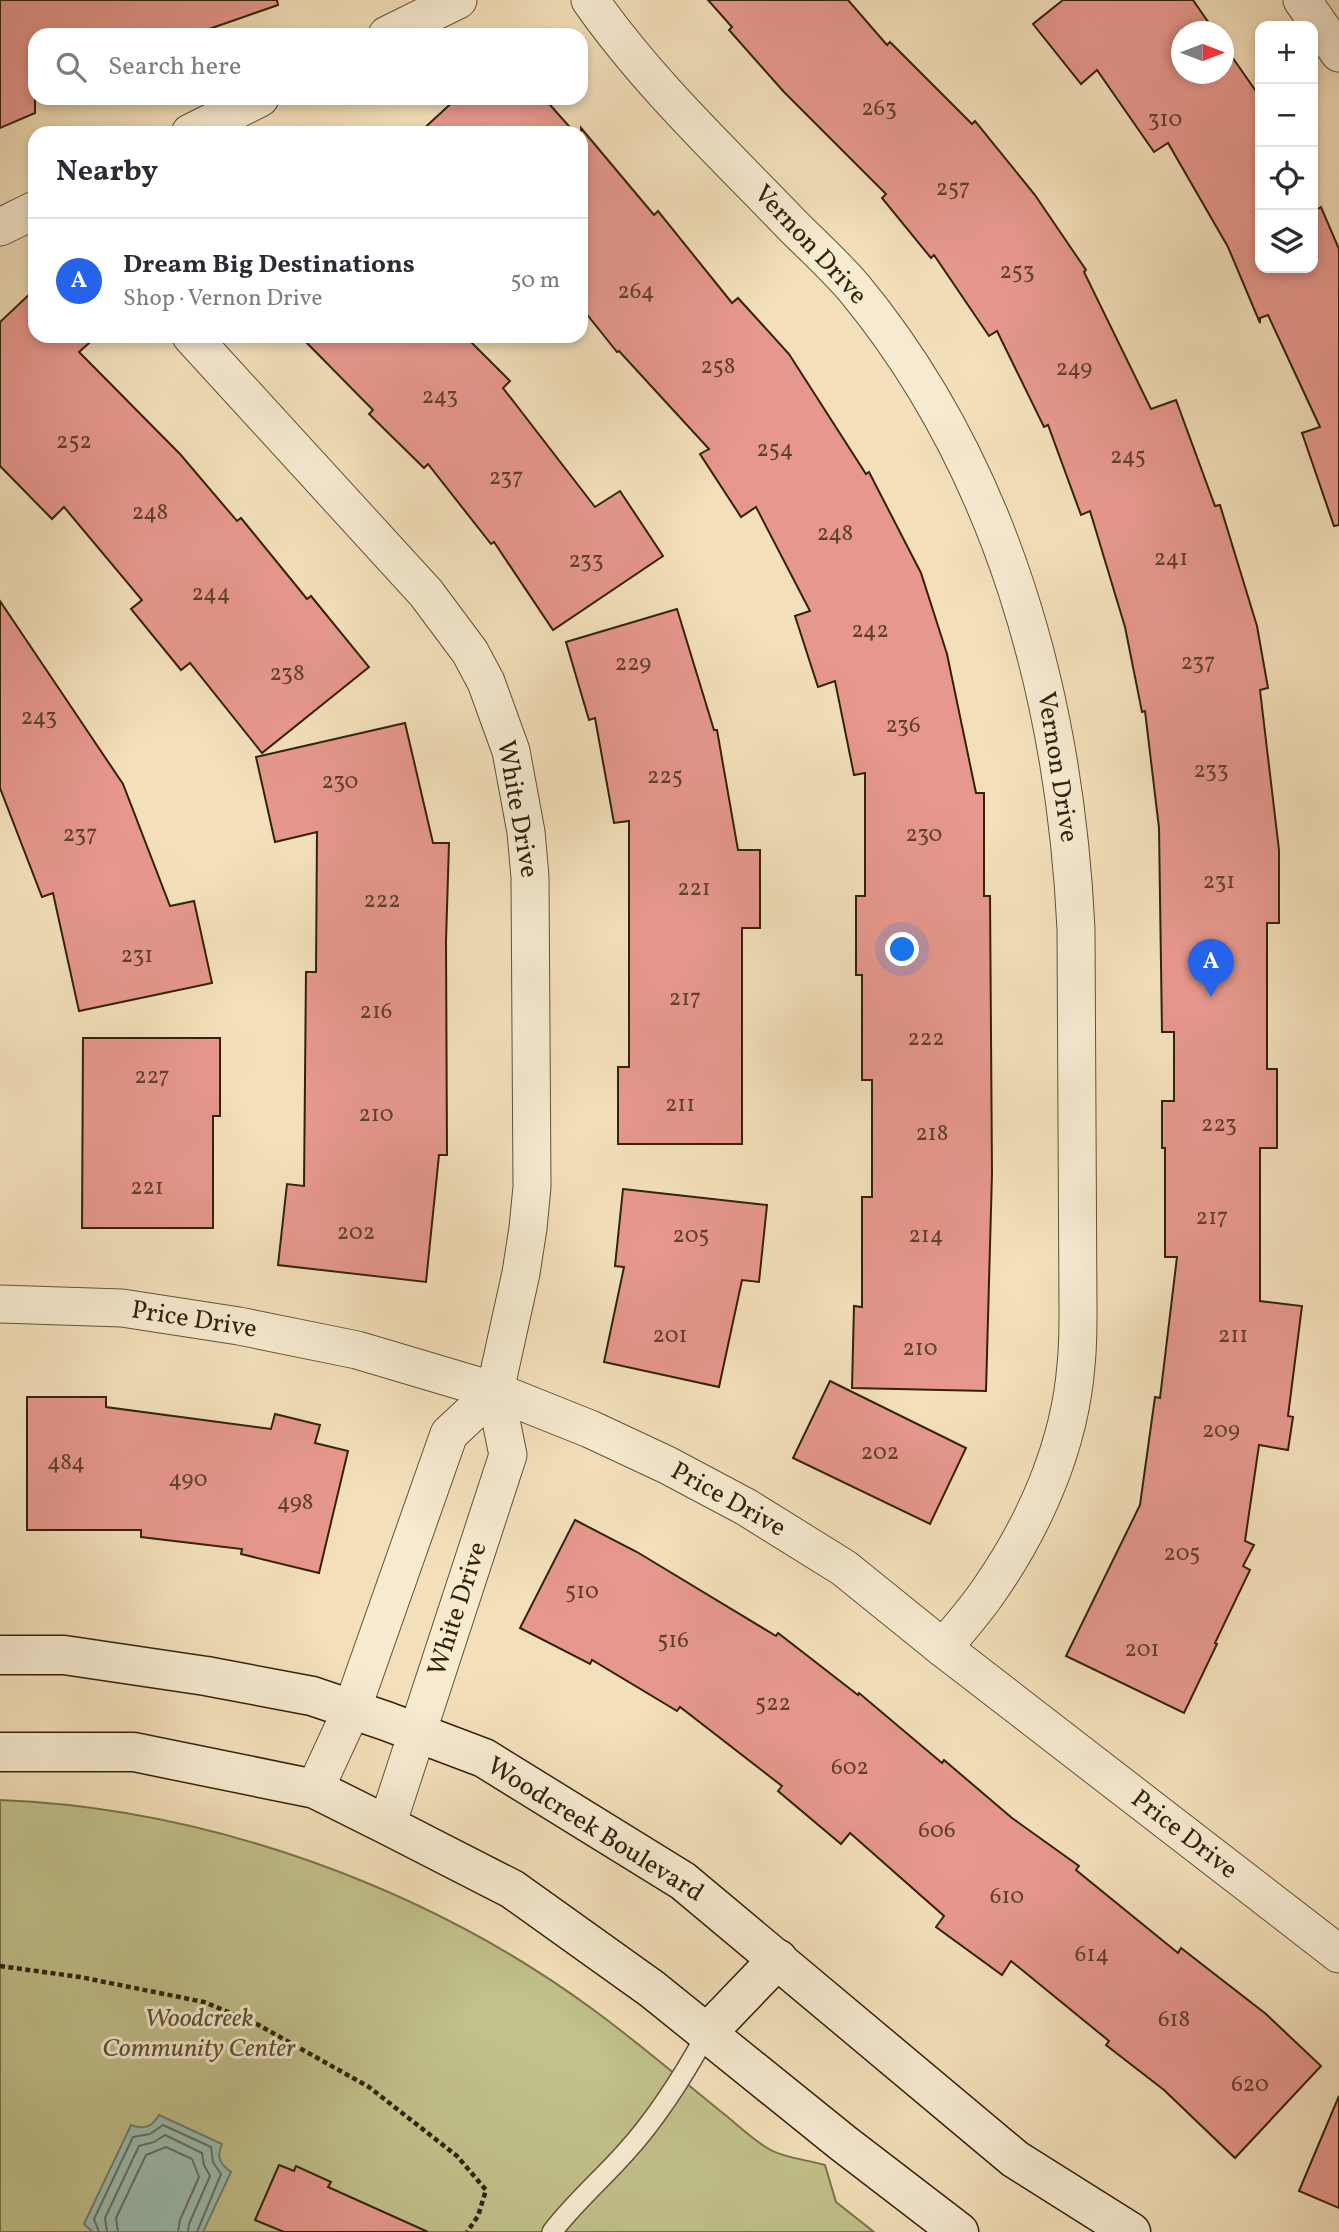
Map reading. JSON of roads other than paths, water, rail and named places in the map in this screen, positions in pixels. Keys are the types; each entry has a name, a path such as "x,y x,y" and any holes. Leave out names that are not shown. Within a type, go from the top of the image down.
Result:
{"street":[{"path":"401,28 458,0"},
{"name":"Vernon Drive","path":"590,0 628,52 853,287 913,371 974,479 1001,541 1023,604 1047,696 1066,802 1076,929 1076,1367 1068,1415 1055,1462 1038,1507 989,1592 943,1648"},
{"path":"1302,0 1339,53"},
{"path":"204,126 246,105"},
{"path":"0,227 28,213"},
{"name":"White Drive","path":"197,343 433,603 470,652 486,682 511,751 526,832 530,877 532,1187 521,1273 495,1391 508,1455 387,1825"},
{"name":"Price Drive","path":"0,1304 122,1308 215,1322 356,1350 495,1391 614,1440 746,1507 844,1568 943,1648 1339,1954"},
{"path":"315,1789 352,1709 449,1434 495,1391"},
{"name":"Woodcreek Boulevard","path":"0,1655 64,1655 206,1676 312,1696 484,1758 671,1874 778,1959 1015,2159 1131,2232"},
{"path":"0,1752 134,1752 315,1789 387,1825 512,1889 652,1989 959,2232"},
{"path":"707,2033 778,1959"}],"lane":[{"path":"552,2232 572,2207 627,2151 684,2076 707,2033"}],"water":[{"path":"159,2115 222,2144 220,2160 231,2172 203,2232 93,2232 84,2224 131,2125 147,2126"}],"place":[{"name":"Dream Big Destinations","path":"1211,997"}],"park label":[{"name":"Woodcreek Community Center","path":"199,2034"}]}
